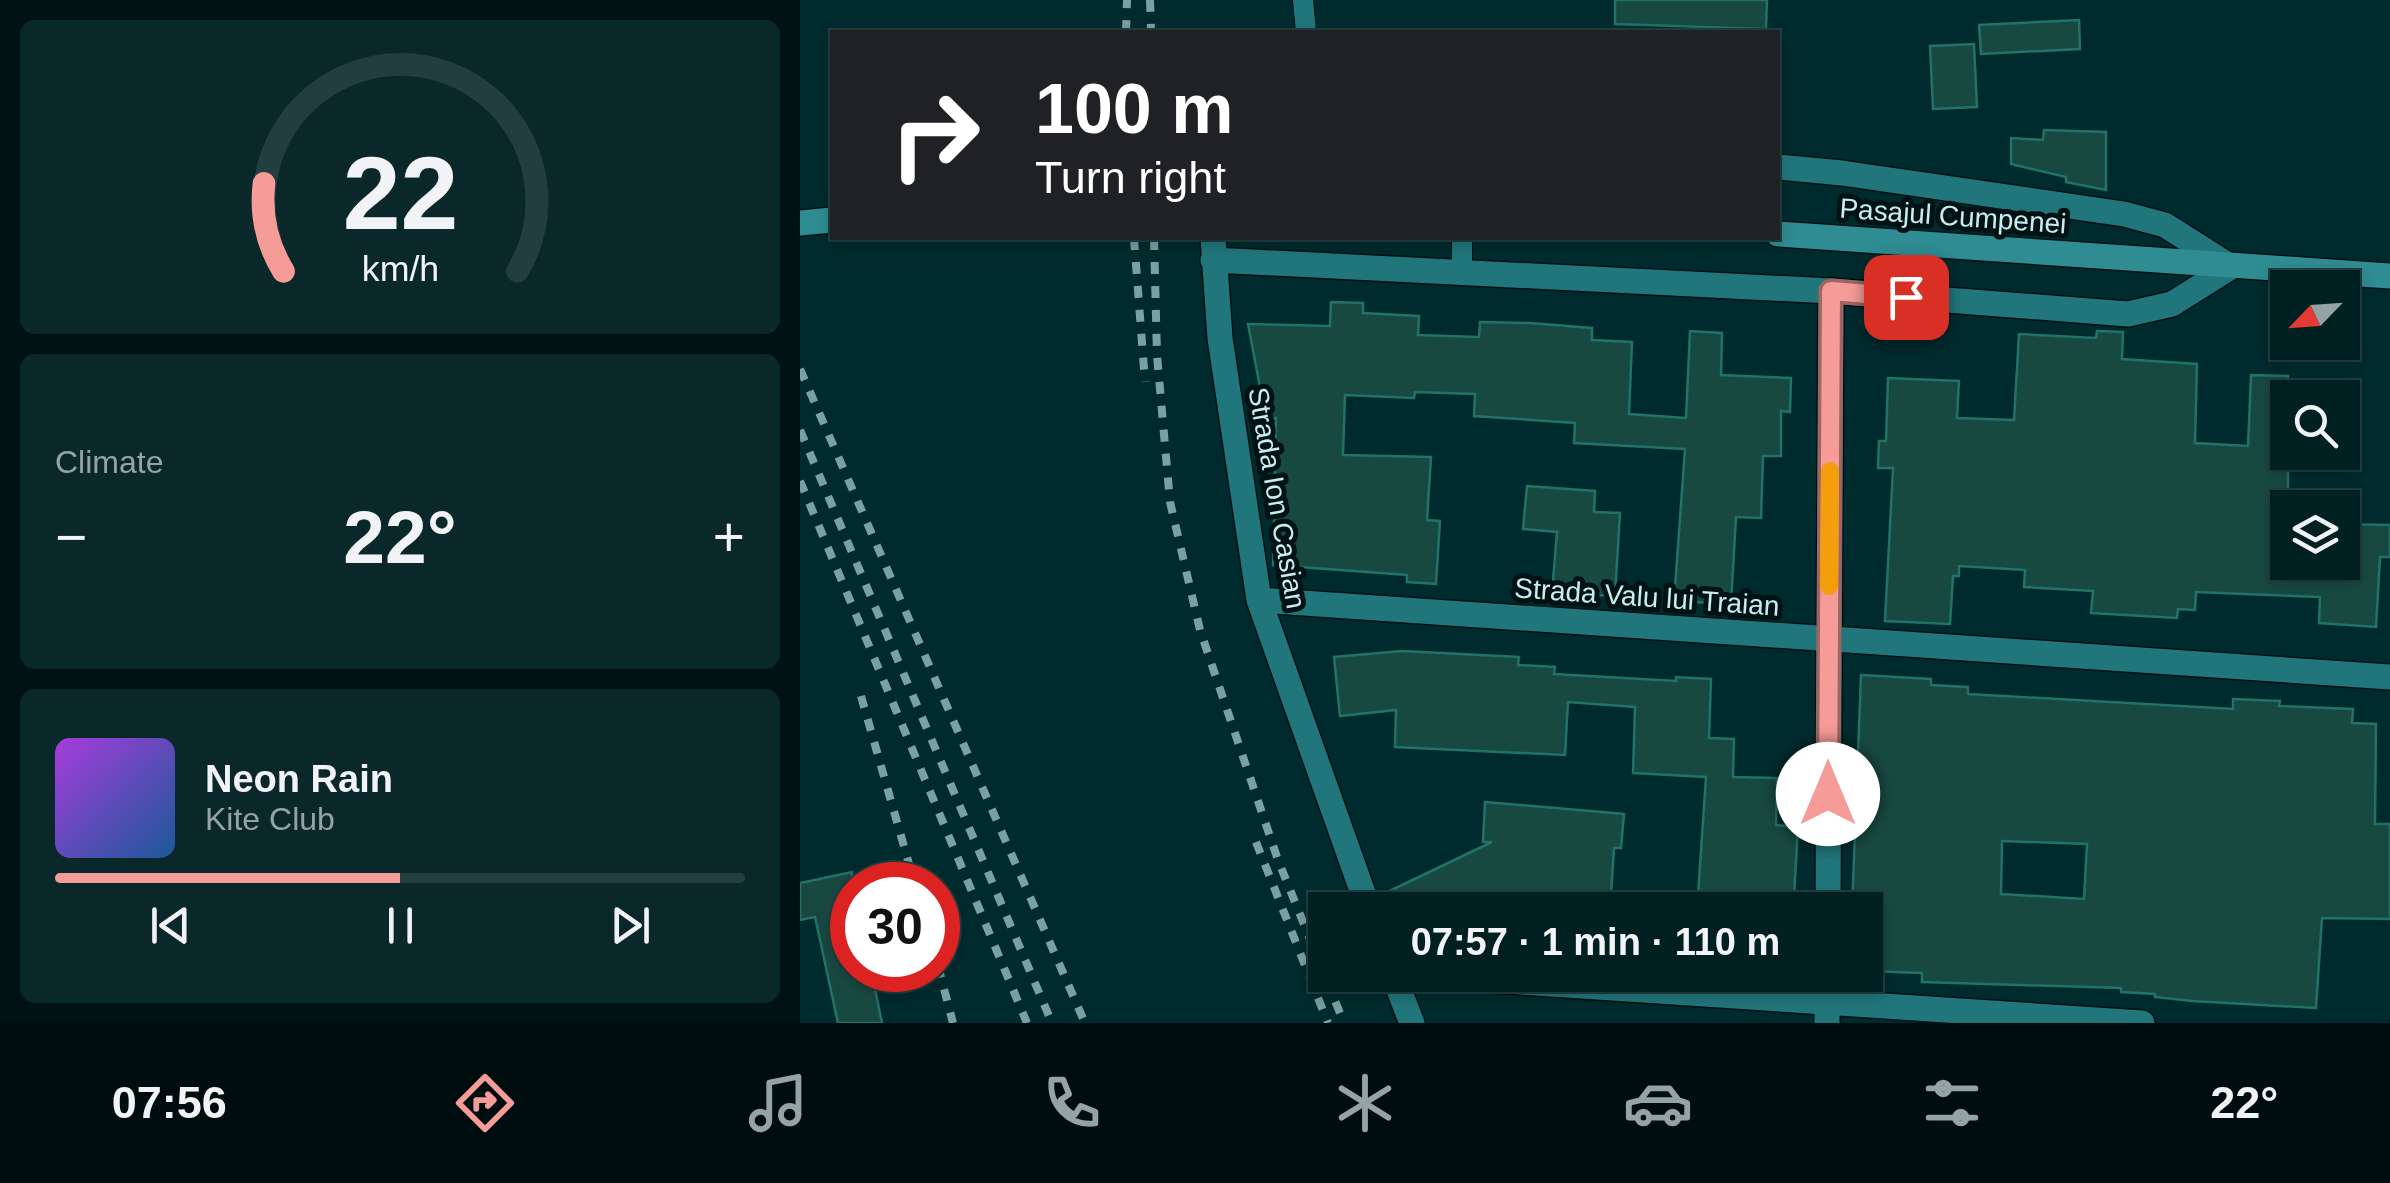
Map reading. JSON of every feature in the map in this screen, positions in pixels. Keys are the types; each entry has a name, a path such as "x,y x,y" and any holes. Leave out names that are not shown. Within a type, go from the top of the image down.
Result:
{"main road":[{"path":"800,223 830,220"},
{"name":"Pasajul Cumpenei","path":"1780,234 2390,276"}],"street":[{"path":"1213,249 1462,272 1831,291 2128,314 2172,304 2232,267 2165,224 2124,214 1780,167"},
{"name":"Strada Ion Casian","path":"1213,249 1223,357 1258,600 1363,892"},
{"path":"1828,892 1831,291"},
{"name":"Strada Valu lui Traian","path":"1258,600 2390,677"},
{"path":"1399,992 1412,1023"},
{"path":"1605,992 1827,1012 2142,1023"}],"lane":[{"path":"1303,0 1306,30"},
{"path":"1462,240 1462,272"}],"building":[{"path":"1615,0 1767,0 1766,29 1615,24"},
{"path":"2079,20 2080,49 1981,54 1979,25"},
{"path":"1974,44 1977,107 1933,109 1930,46"},
{"path":"2044,130 2106,132 2106,190 2011,164 2011,138 2043,140"},
{"path":"1331,302 1363,303 1363,313 1419,316 1418,335 1479,337 1480,322 1530,323 1592,328 1592,340 1632,342 1629,414 1686,418 1690,331 1722,333 1721,375 1791,378 1790,412 1781,411 1781,456 1763,456 1761,518 1736,517 1731,604 1674,601 1685,449 1574,443 1575,423 1474,416 1475,394 1415,392 1414,398 1345,395 1343,455 1431,457 1427,520 1440,521 1436,584 1407,582 1407,575 1273,565 1276,418 1266,419 1248,324 1330,326"},
{"path":"2097,331 2123,332 2122,359 2197,364 2195,443 2248,446 2251,375 2288,376 2288,380 2270,380 2270,470 2288,470 2288,490 2270,490 2270,580 2360,580 2360,524 2390,525 2390,557 2380,557 2376,627 2319,623 2320,597 2196,592 2195,610 2178,609 2177,618 2091,613 2093,591 2024,587 2025,570 1959,566 1959,576 1953,576 1950,624 1885,621 1893,468 1878,468 1879,441 1886,441 1888,378 1959,381 1957,418 2014,420 2019,334 2096,338"},
{"path":"1527,486 1595,491 1594,512 1620,513 1615,596 1552,593 1557,532 1523,529"},
{"path":"1402,651 1519,657 1518,665 1555,667 1554,674 1676,681 1676,677 1711,679 1709,738 1734,739 1733,777 1777,778 1776,825 1798,827 1794,892 1698,892 1706,777 1633,773 1635,707 1568,702 1565,755 1395,747 1396,710 1340,716 1334,657"},
{"path":"1861,675 1931,679 1931,685 1968,687 1968,694 2233,709 2233,699 2280,701 2279,706 2353,709 2352,723 2376,724 2375,824 2390,824 2390,919 2322,918 2316,1008 2192,1001 2121,992 2121,988 1922,982 1922,973 1883,972 1883,892 1853,892","holes":["2002,841 2087,844 2084,899 2001,894"]},
{"path":"1485,802 1624,814 1621,848 1614,848 1611,892 1387,892 1492,842 1483,842"},
{"path":"830,877 830,986 815,917 800,920 800,883"},
{"path":"831,992 876,992 882,1023 838,1023"}],"railway":[{"path":"1126,30 1127,0"},
{"path":"1150,0 1151,30"},
{"path":"1134,240 1145,382"},
{"path":"1154,240 1157,355 1170,502 1200,630 1278,860 1344,1023"},
{"path":"800,369 1085,1023"},
{"path":"800,430 1052,1023"},
{"path":"800,481 1027,1023"},
{"path":"861,696 908,862"},
{"path":"1256,842 1328,1023"},
{"path":"945,992 953,1023"}],"slow traffic":[{"path":"1829,586 1830,471"}],"route":[{"path":"1828,794 1831,291 1906,297"}]}
